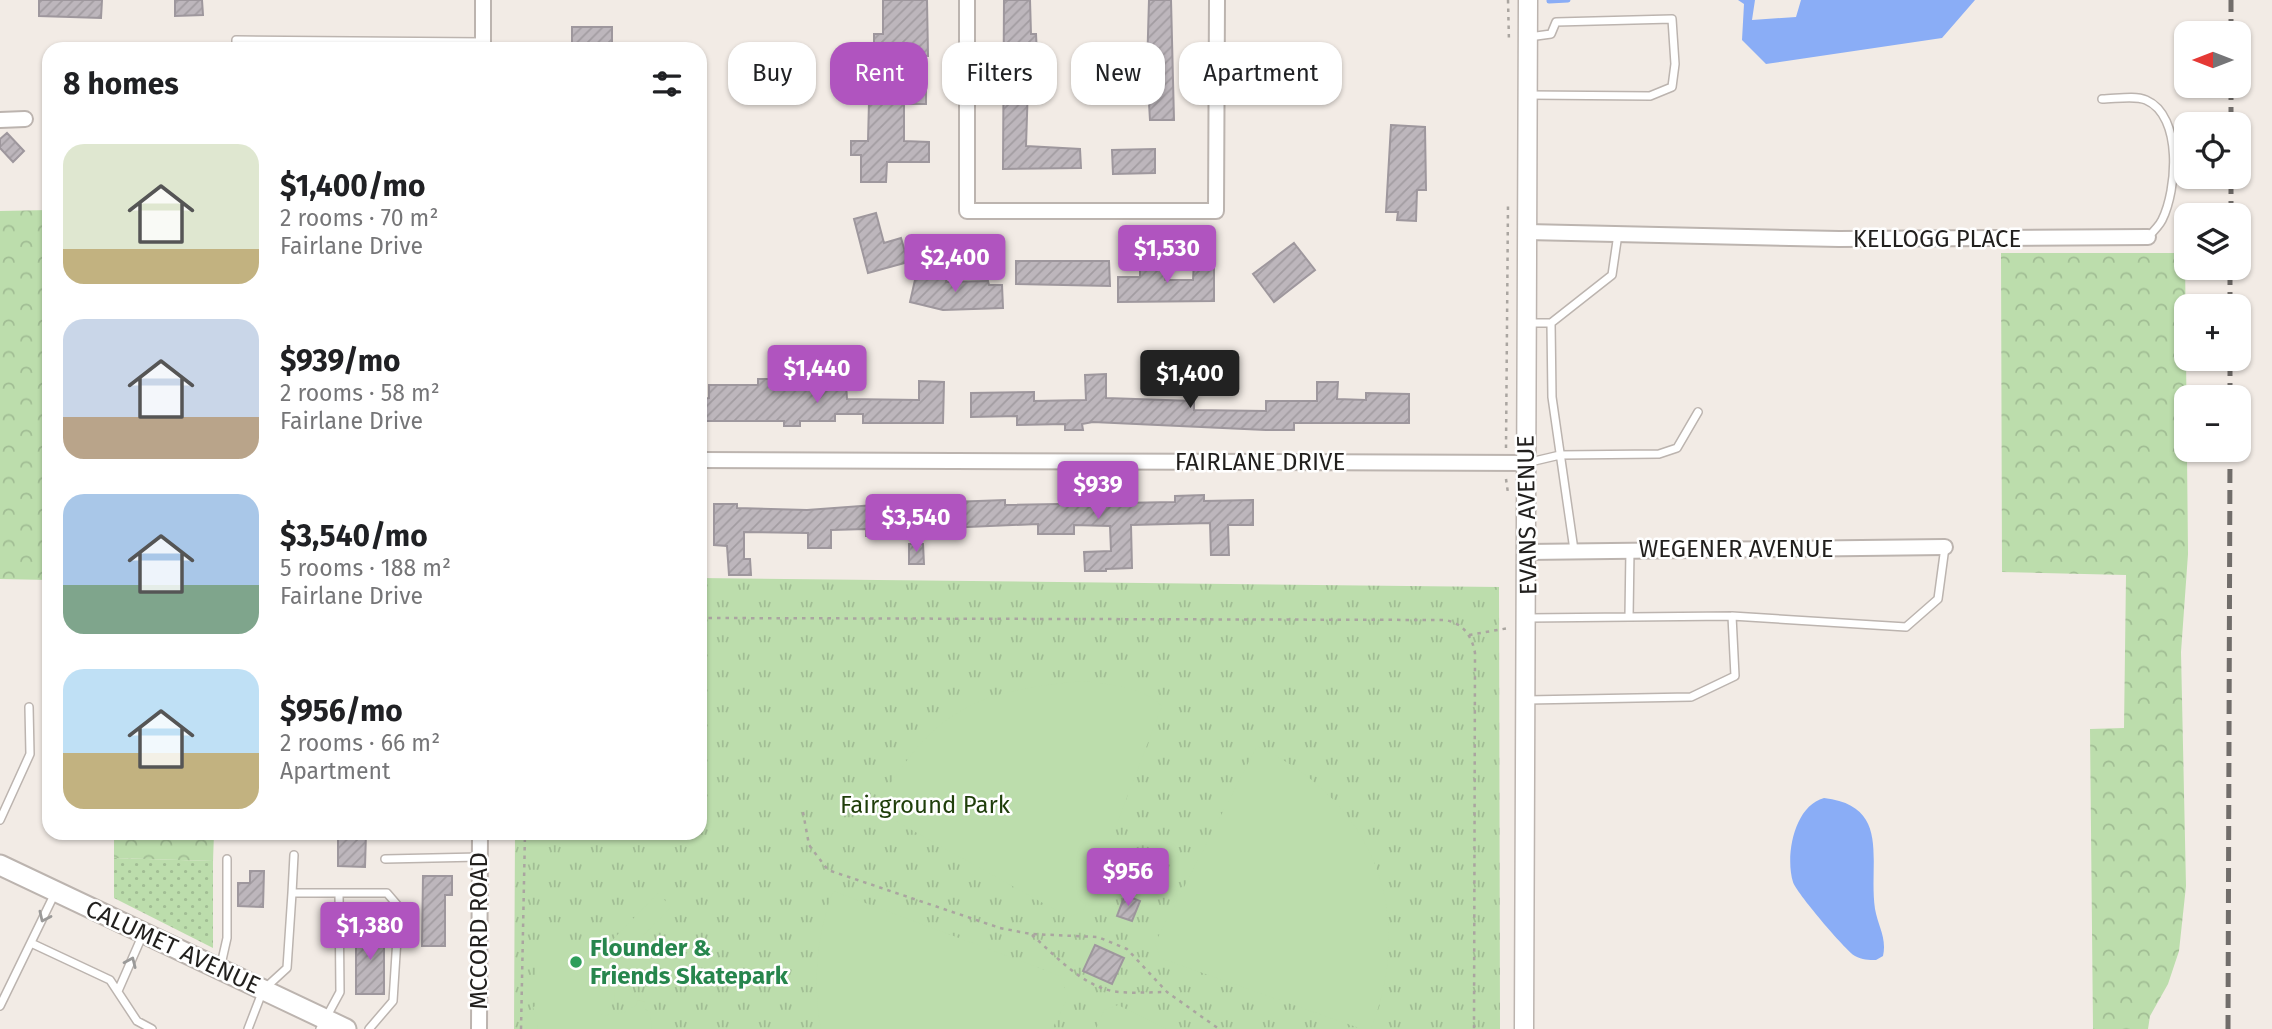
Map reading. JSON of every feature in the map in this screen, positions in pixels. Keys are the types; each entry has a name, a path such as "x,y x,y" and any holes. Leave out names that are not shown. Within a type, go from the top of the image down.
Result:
{"main road":[{"name":"CALUMET AVENUE","path":"0,865 263,990 323,1024 346,1029"}],"street":[{"path":"483,0 483,42"},
{"path":"967,0 967,211 1216,211 1217,0"},
{"name":"EVANS AVENUE","path":"1524,1029 1527,699 1519,617 1527,552 1528,0"},
{"path":"0,120 25,120"},
{"name":"KELLOGG PLACE","path":"1527,232 1839,239 2148,237"},
{"name":"FAIRLANE DRIVE","path":"707,460 1526,463"},
{"name":"WEGENER AVENUE","path":"1527,552 1945,547"},
{"name":"MCCORD ROAD","path":"479,1029 480,840"}],"lane":[{"path":"1528,37 1551,34 1556,22 1671,19 1675,64 1672,87 1650,96 1528,95"},
{"path":"236,42 318,42"},
{"name":"KELLOGG PLACE","path":"2102,99 2144,99 2158,108 2169,125 2174,146 2169,201 2161,222 2148,237"},
{"path":"1526,323 1551,323 1612,275 1618,234"},
{"path":"1551,323 1552,397 1574,550"},
{"path":"1526,463 1560,455 1659,454 1677,448 1698,412"},
{"path":"1519,617 1732,616 1906,627 1938,599 1945,547"},
{"path":"1629,617 1630,550"},
{"path":"1527,699 1691,697 1735,676 1732,616"},
{"path":"0,820 30,754 29,706"},
{"path":"248,1029 263,990 287,968 294,855"},
{"path":"384,859 480,858"},
{"path":"220,970 227,938 227,859"},
{"path":"0,1006 56,891"},
{"path":"292,893 387,893 399,907 393,1001 369,1029"},
{"path":"323,1024 340,992 339,893"},
{"path":"118,991 144,933"},
{"path":"32,943 110,980 137,1021 152,1029"}],"path":[{"path":"1508,0 1509,48"},
{"path":"1508,203 1505,489 1509,496"},
{"path":"1469,635 1484,630 1510,628 1519,617"},
{"path":"707,618 1444,621 1457,624 1469,635 1475,653 1474,1029"},
{"path":"803,812 809,845 828,870 983,924 1031,934 1098,937 1127,949 1167,992 1219,1029"},
{"path":"521,1029 525,840"},
{"path":"1031,934 1078,976 1100,987 1112,991 1167,992"}],"green space":[{"path":"42,210 42,580 0,579 0,211"},
{"path":"2001,253 2174,253 2174,280 2185,280 2185,294 2174,294 2174,371 2186,371 2186,385 2174,385 2174,462 2187,462 2188,554 2181,652 2186,886 2179,951 2168,984 2150,1016 2148,1029 2093,1029 2090,729 2124,728 2126,575 2002,572"},
{"name":"Fairground Park","path":"707,578 1499,587 1500,1029 514,1029 515,840 707,840"},
{"path":"1084,681 1136,690 1162,706 1083,912 1068,917 874,809 916,749 937,728 959,712 983,700 1012,691"},
{"path":"1257,746 1297,769 1330,797 1356,828 1375,864 1386,902 1389,942 1384,985 1371,1029 1362,1029 1160,958 1155,943"},
{"path":"114,840 214,840 213,861 114,858"},
{"path":"114,858 213,861 213,948 114,898"},
{"path":"833,891 1061,976 1068,998 1052,1029 821,1029 817,994 818,959 823,925"},
{"name":"Flounder & Friends Skatepark","path":"658,893 671,907 612,967 615,981 614,1002 608,1008 600,1008 602,1016 625,1012 636,1005 638,1000 645,1002 643,1008 650,1012 652,1029 538,1029 533,1007 536,1006 536,950 582,950 596,957"},
{"path":"1118,1005 1166,1029 1096,1029 1104,1010"}],"water":[{"path":"1738,0 1755,0 1752,20 1796,17 1801,0 1975,0 1942,38 1766,64 1742,40 1744,4"},
{"path":"1824,798 1845,803 1860,812 1868,824 1874,855 1875,909 1884,943 1883,956 1876,960 1860,958 1850,952 1811,908 1793,882 1790,859 1794,833 1805,811"}],"building":[{"path":"39,0 102,0 101,18 39,16"},
{"path":"175,0 202,0 203,15 175,16"},
{"path":"883,0 927,0 928,42 874,42 874,34 883,34"},
{"path":"1004,0 1030,0 1031,34 1036,34 1036,42 1004,42"},
{"path":"1149,0 1171,0 1174,120 1150,120 1149,105 1165,105 1165,42 1148,42"},
{"path":"572,27 612,27 612,42 572,42"},
{"path":"869,105 904,105 904,141 929,142 929,162 887,162 886,182 861,182 861,155 851,155 851,141 868,141"},
{"path":"1003,105 1027,105 1026,146 1080,149 1081,168 1003,169"},
{"path":"1391,125 1425,127 1426,190 1417,190 1416,221 1397,220 1398,212 1386,212"},
{"path":"7,133 24,151 13,162 0,148 0,139"},
{"path":"1155,149 1155,173 1113,174 1112,150"},
{"path":"876,213 884,243 901,238 908,262 868,273 854,219"},
{"path":"1294,243 1315,270 1274,302 1253,274"},
{"path":"1164,260 1165,280 1193,280 1194,262 1214,263 1214,301 1118,302 1118,277 1140,277 1140,261"},
{"path":"1016,261 1109,261 1110,286 1016,284"},
{"path":"917,271 947,277 946,282 988,281 989,285 1002,285 1003,308 943,310 910,302"},
{"path":"1106,374 1106,398 1194,401 1194,410 1266,411 1266,401 1317,401 1317,382 1338,382 1337,399 1366,400 1366,393 1409,394 1409,423 1294,423 1294,430 1266,430 1093,422 1082,424 1083,430 1065,430 1065,424 1017,425 1017,416 971,417 971,393 1034,392 1034,401 1086,400 1085,375"},
{"path":"758,379 776,379 776,389 827,390 827,384 846,384 847,399 919,400 919,381 944,382 943,423 863,423 863,414 835,414 835,421 800,421 800,426 784,426 784,421 707,421 709,385 758,385"},
{"path":"1204,495 1204,501 1253,500 1253,525 1228,525 1229,555 1211,555 1210,523 1131,525 1132,568 1106,571 1085,571 1084,552 1111,551 1110,526 1074,525 1074,534 1038,534 1038,524 923,529 923,503 1005,500 1005,505 1175,502 1175,496"},
{"path":"714,504 737,504 737,508 807,510 888,504 889,512 896,511 896,536 866,536 866,529 831,530 831,548 808,548 808,533 744,532 744,559 750,559 751,575 729,575 727,546 714,545"},
{"path":"909,544 923,544 924,564 909,564"},
{"path":"338,840 366,840 365,867 338,866"},
{"path":"250,871 264,871 263,907 238,906 238,883 250,883"},
{"path":"423,876 452,876 452,895 445,895 445,946 422,946"},
{"path":"1125,895 1140,901 1132,921 1117,916"},
{"path":"356,931 384,931 384,994 356,994"},
{"path":"1095,945 1124,958 1112,984 1083,971"}],"waterway":[{"path":"1549,1 1568,0"}],"railway":[{"path":"2231,0 2231,21"},
{"path":"2231,98 2231,112"},
{"path":"2231,189 2231,203"},
{"path":"2230,280 2230,294"},
{"path":"2230,371 2230,385"},
{"path":"2228,1029 2230,462"}],"place":[{"name":"Flounder & Friends Skatepark","path":"576,962"}]}
